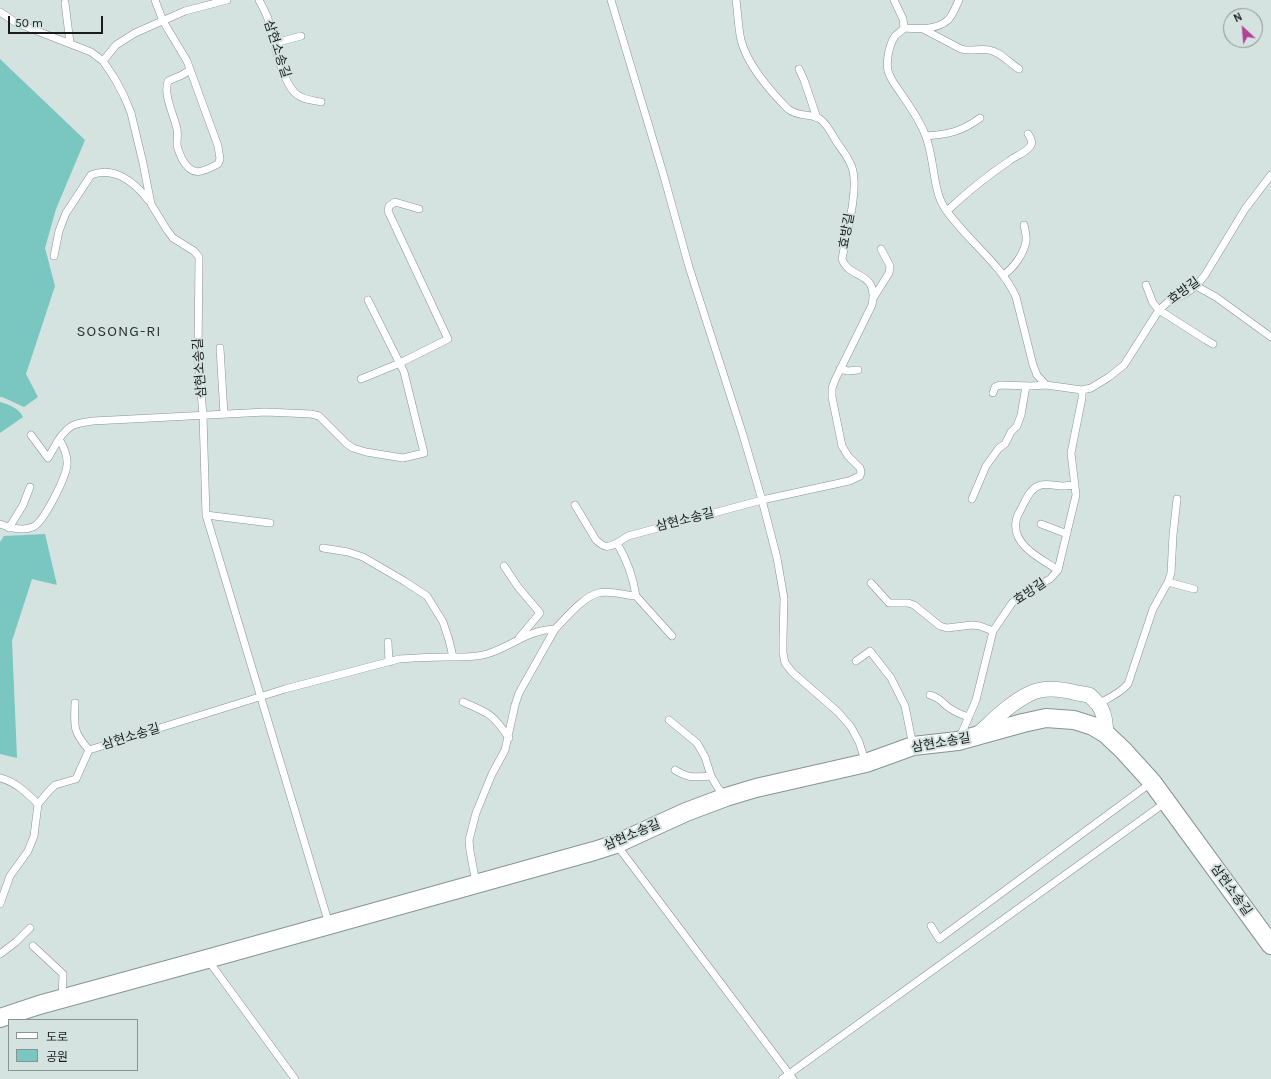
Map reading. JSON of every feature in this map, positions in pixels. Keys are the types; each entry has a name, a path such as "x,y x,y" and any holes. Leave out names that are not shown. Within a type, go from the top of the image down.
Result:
{"street":[{"path":"967,739 1019,699 1044,689 1059,688 1090,696 1098,704 1105,719 1106,734"},
{"name":"삼현소송길","path":"0,1018 62,999 616,844 686,812 726,797 756,788 866,763 914,746 967,739 1046,718 1074,720 1094,726 1106,734 1123,750 1152,782 1271,945"}],"lane":[{"path":"155,0 163,20 187,61 218,146 220,159 218,164 198,172 192,172 187,168 178,152 178,130 171,112 166,86 168,81 190,70"},
{"path":"103,61 116,45 135,33 185,11 227,0"},
{"name":"삼현소송길","path":"259,0 269,22 274,43 286,78 296,94 305,99 321,102"},
{"path":"611,0 663,173 689,267 743,435 762,500 777,558 784,598 783,646 786,663 792,672 838,712 851,727 859,742 866,763"},
{"path":"736,0 741,40 750,61 762,79 793,113 801,116 817,118 799,69"},
{"path":"894,0 903,19 904,28"},
{"path":"959,0 948,20 936,26 923,29 904,28 896,36 891,44 888,54 888,72 895,86 914,112 926,136 931,151 941,201 947,211 1002,275 1012,289 1016,297 1033,365 1037,375 1046,385"},
{"path":"65,3 70,43"},
{"name":"삼현소송길","path":"0,12 14,22 91,52 103,61 115,78 131,113 151,204 166,230 173,238 194,251 199,257 198,354 203,416 206,515 329,924"},
{"path":"923,29 961,49 973,51 988,49 995,51 1019,69"},
{"path":"274,43 301,36"},
{"name":"효방길","path":"817,118 827,126 853,170 855,190 842,259 848,268 869,283 873,288 874,297"},
{"path":"926,136 959,131 980,118"},
{"path":"947,211 999,168 1028,149 1032,145 1032,140 1028,134"},
{"path":"54,256 59,230 66,212 91,174 98,172 111,173 125,178 144,194 151,204"},
{"name":"효방길","path":"967,739 969,717 976,700 993,631 1012,602 1031,589 1050,579 1058,570 1076,495 1071,453 1082,390 1091,388 1109,377 1124,364 1159,310 1168,302 1185,294 1196,286 1205,275 1245,209 1271,175"},
{"path":"361,378 400,363 448,339 388,211 389,206 395,202 419,209"},
{"path":"1002,275 1010,271 1023,251 1026,239 1024,226"},
{"path":"762,500 850,481 860,476 860,468 848,456 842,446 832,397 834,380 872,305 874,297 889,273 890,266 881,249"},
{"path":"1146,285 1153,303 1159,310 1213,344"},
{"path":"1196,286 1216,297 1271,337"},
{"path":"31,435 48,458 59,439 68,428 74,424 93,421 266,412 311,414 319,416 353,448 366,452 403,458 424,453 404,372 368,300"},
{"path":"220,348 224,414"},
{"path":"840,369 848,371 858,370"},
{"path":"993,393 996,387 1000,385 1046,385 1082,390"},
{"path":"972,499 986,466 999,448 1005,444 1011,432 1017,426 1021,415 1026,386"},
{"path":"0,524 9,528 22,529 33,527 40,521 48,509 67,466 65,448 59,439"},
{"path":"1058,570 1038,556 1019,539 1015,530 1016,520 1026,498 1034,488 1046,484 1062,486 1075,485"},
{"path":"9,528 23,505 30,487"},
{"path":"1098,704 1116,695 1128,684 1153,609 1168,582 1171,573 1177,499"},
{"name":"삼현소송길","path":"617,543 628,536 640,532 762,500"},
{"path":"575,505 596,540 601,545 604,547 610,547 617,543 626,559 633,580 636,596 672,636"},
{"path":"206,515 270,524"},
{"path":"1041,524 1067,534"},
{"path":"323,548 348,552 363,557 427,596 443,622 453,657"},
{"path":"504,566 518,587 540,613 516,641"},
{"path":"1168,582 1194,589"},
{"path":"871,583 889,603 908,603 914,605 940,626 947,628 972,625 980,626 993,631"},
{"path":"476,883 469,840 472,826 492,774 505,750 519,693 555,629 571,612 591,596 599,593 636,596"},
{"name":"삼현소송길","path":"38,804 55,786 76,779 89,750 261,697 399,659 453,657 471,658 487,654 539,631 555,629"},
{"path":"388,642 389,662"},
{"path":"856,661 870,651 891,678 904,706 914,746"},
{"path":"930,695 940,699 947,707 958,714 969,717"},
{"path":"463,702 487,712 494,717 509,738"},
{"path":"75,703 75,729 79,738 89,750"},
{"path":"670,720 697,743 705,757 711,776 718,788 726,797"},
{"path":"675,770 686,776 692,777 711,776"},
{"path":"0,778 14,783 38,804 34,836 28,851 10,876 0,904"},
{"path":"931,926 939,939 1152,782"},
{"path":"782,1079 791,1076 1166,802"},
{"path":"616,844 791,1076"},
{"path":"0,954 16,942 30,928"},
{"path":"33,946 63,974 62,999"},
{"path":"208,959 295,1079"}],"green space":[{"path":"0,59 85,140 56,209 45,248 55,286 26,374 38,397 24,407 0,397"},
{"path":"0,402 17,409 23,417 0,433"},
{"path":"45,534 57,585 32,579 12,641 17,758 0,754 0,542 4,536"}],"district":[{"name":"SOSONG-RI","path":"119,332"}]}
